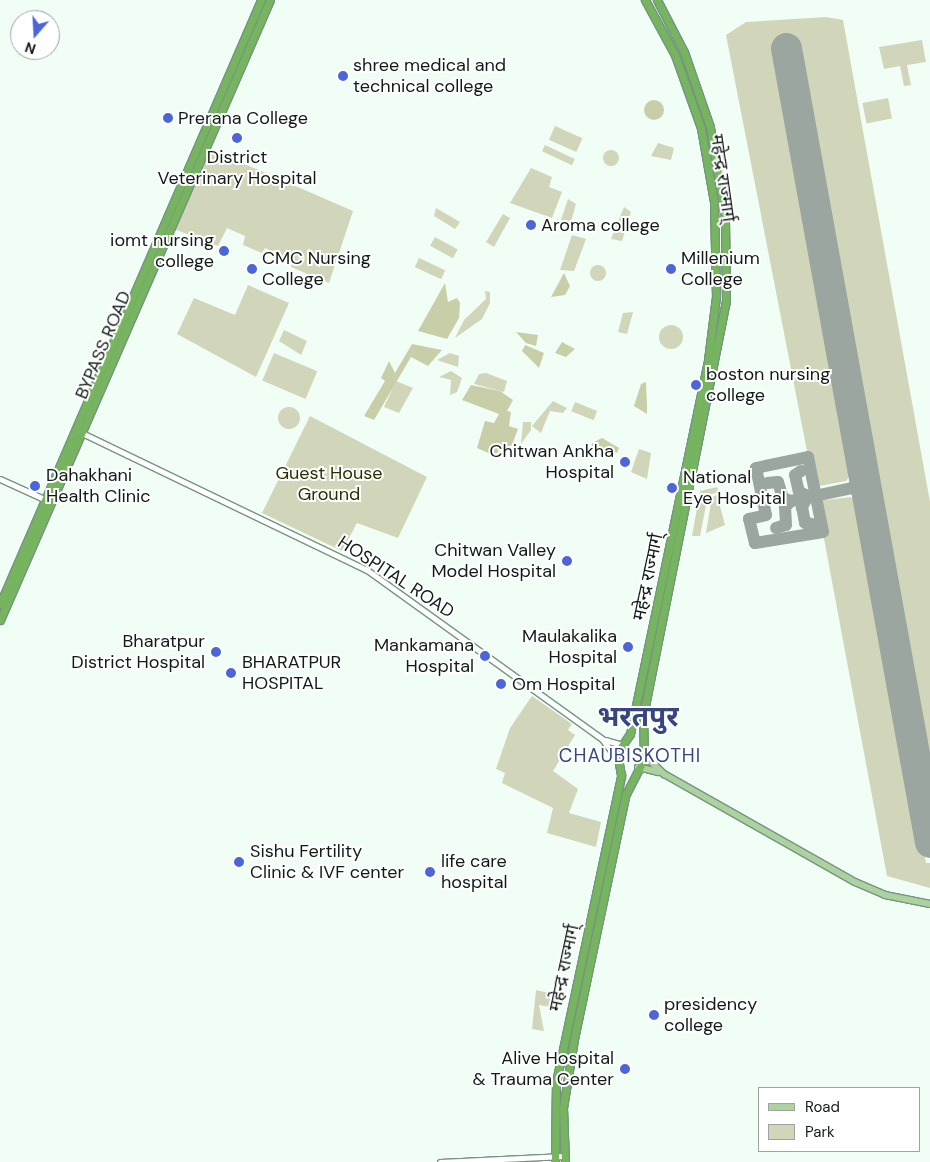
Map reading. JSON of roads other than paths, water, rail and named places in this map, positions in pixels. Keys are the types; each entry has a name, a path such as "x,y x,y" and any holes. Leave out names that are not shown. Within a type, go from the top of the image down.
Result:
{"highway":[{"name":"BYPASS ROAD","path":"78,432 261,0"},
{"name":"BYPASS ROAD","path":"0,604 48,501 270,0"},
{"name":"महेन्द्र राज्मार्ग्","path":"555,1159 556,1082 621,775 617,760 624,744 687,463 716,297 714,202 701,128 675,55 645,0"},
{"name":"महेन्द्र राज्मार्ग्","path":"564,1159 563,1108 574,1039 625,796 643,753 643,716 712,389 727,275 722,192 708,120 687,60 657,0"},
{"name":"BYPASS ROAD","path":"0,620 48,501"},
{"path":"624,744 634,743 643,753"},
{"path":"617,760 628,769 637,768"}],"main road":[{"path":"643,753 664,774 855,882 885,895 930,904"},
{"path":"637,768 664,774"}],"street":[{"name":"HOSPITAL ROAD","path":"78,432 355,563 602,739 617,760"},
{"path":"0,479 48,501"},
{"name":"HOSPITAL ROAD","path":"602,739 624,744"},
{"path":"440,1162 564,1159"}],"place":[{"name":"shree medical and technical college","path":"343,76"},
{"name":"Prerana College","path":"168,118"},
{"name":"District Veterinary Hospital","path":"237,138"},
{"name":"Aroma college","path":"531,225"},
{"name":"iomt nursing college","path":"224,251"},
{"name":"CMC Nursing College","path":"252,269"},
{"name":"Millenium College","path":"671,269"},
{"name":"boston nursing college","path":"696,385"},
{"name":"Chitwan Ankha Hospital","path":"625,462"},
{"name":"Dahakhani Health Clinic","path":"35,486"},
{"name":"National Eye Hospital","path":"672,488"},
{"name":"Chitwan Valley Model Hospital","path":"567,561"},
{"name":"Maulakalika Hospital","path":"628,647"},
{"name":"Bharatpur District Hospital","path":"216,652"},
{"name":"Mankamana Hospital","path":"485,656"},
{"name":"BHARATPUR HOSPITAL","path":"231,673"},
{"name":"Om Hospital","path":"501,684"},
{"name":"Sishu Fertility Clinic & IVF center","path":"239,862"},
{"name":"life care hospital","path":"430,872"},
{"name":"presidency college","path":"654,1015"},
{"name":"Alive Hospital & Trauma Center","path":"625,1069"}],"district":[{"name":"भरतपुर","path":"638,717"},
{"name":"CHAUBISKOTHI","path":"630,756"}],"park label":[{"name":"Guest House Ground","path":"329,484"}]}
